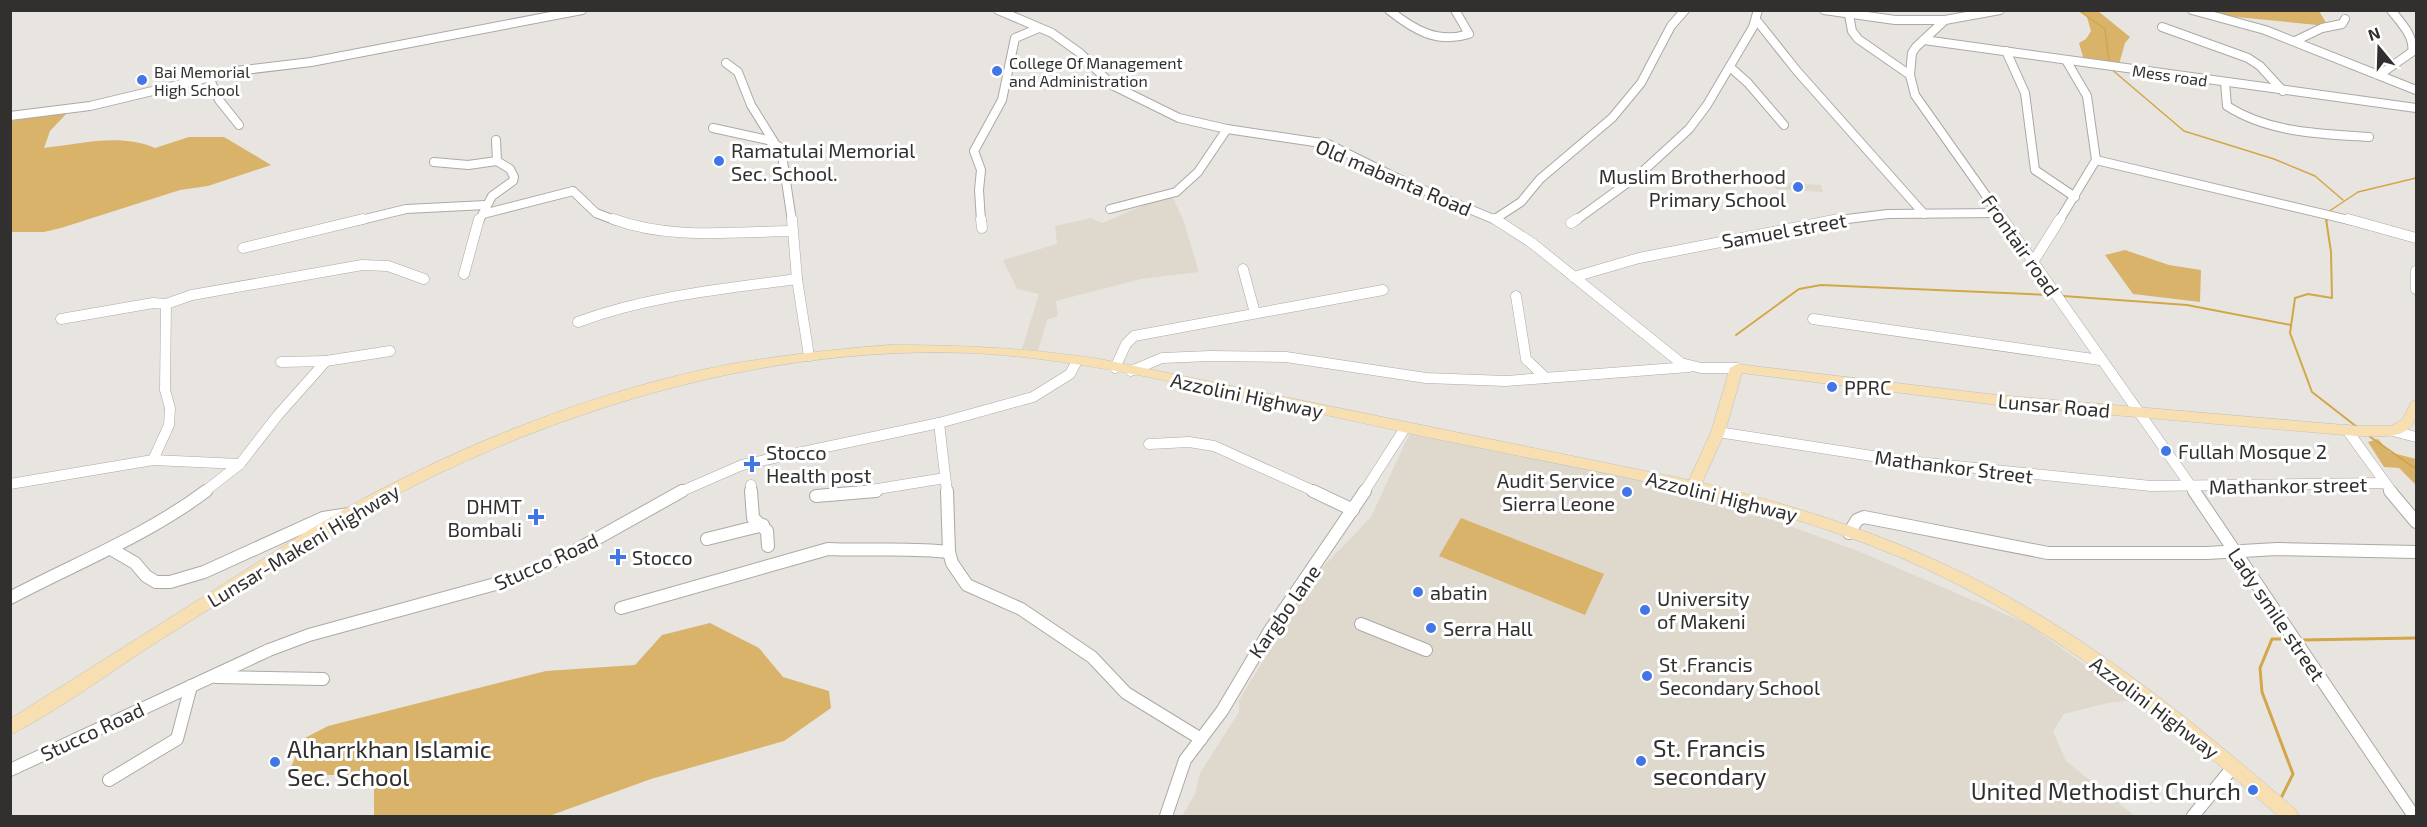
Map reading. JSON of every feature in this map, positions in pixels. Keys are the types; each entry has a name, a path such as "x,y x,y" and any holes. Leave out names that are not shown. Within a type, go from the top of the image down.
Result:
{"main road":[{"name":"Lunsar-Makeni Highway","path":"10,728 349,514 490,445 585,409 687,380 809,356 933,348 1002,351 1077,361"},
{"name":"Azzolini Highway","path":"1077,361 1693,486 1757,501 1849,533 1934,566 2026,615 2127,683 2233,767 2289,816"},
{"name":"Lunsar Road","path":"1737,368 1943,394 2137,413 2351,431 2393,431"},
{"path":"1693,486 1718,432 1737,368"},
{"path":"2393,431 2409,422 2416,405"}],"street":[{"path":"10,116 90,106 258,67 345,56 582,10"},
{"name":"Old mabanta Road","path":"998,10 1052,33 1080,53 1112,85 1179,118 1227,129 1328,144 1407,183 1495,219 1532,243 1671,356 1689,366 1737,368"},
{"path":"1389,10 1418,33 1440,38 1469,34 1455,10"},
{"path":"1495,219 1521,202 1539,178 1569,157 1612,118 1641,83 1671,26 1685,10"},
{"path":"1571,223 1600,205 1681,139 1701,114 1743,42 1758,22 1758,10"},
{"path":"1824,10 1895,20 1945,20 1998,11"},
{"path":"2192,10 2244,23 2295,41 2416,90"},
{"path":"2379,75 2412,52 2413,47 2409,34 2391,10"},
{"path":"1848,12 1852,31 1858,39 1910,75 1912,53 1945,20"},
{"path":"2295,41 2322,28 2342,24 2345,19"},
{"path":"1758,22 1817,95 1890,172 1924,214"},
{"path":"2162,27 2248,58 2260,66 2283,91"},
{"path":"982,228 979,190 981,170 974,151 1002,100 1015,38 1039,28"},
{"name":"Mess road","path":"1924,40 2416,108"},
{"path":"2006,51 2025,93 2035,170 2075,197"},
{"path":"2033,262 2096,160 2087,96 2066,60"},
{"path":"726,63 738,72 751,105 774,142 781,148 786,167 797,279 809,356"},
{"path":"1730,67 1784,125"},
{"name":"Frontair road","path":"1910,75 1915,96 2137,413"},
{"path":"209,77 219,100 239,125"},
{"path":"2225,82 2227,106 2244,116 2296,129 2369,137"},
{"path":"713,128 774,142"},
{"path":"1110,209 1176,192 1198,172 1227,129"},
{"path":"496,140 497,161"},
{"path":"2096,160 2328,214 2416,238"},
{"path":"435,162 468,165 497,161 510,169 514,177 508,185 493,194 484,209 474,233 471,255 464,274"},
{"path":"243,248 406,208 484,209 573,191 578,193 596,213 637,228 674,233 792,231"},
{"name":"Samuel street","path":"1574,277 1639,258 1840,219 1924,214 1999,213"},
{"path":"61,319 153,303 166,304 192,295 362,265 388,266 424,279"},
{"path":"1243,269 1255,314"},
{"path":"2416,271 2414,283 2416,289"},
{"path":"578,322 616,309 697,292 797,279"},
{"path":"1115,368 1126,344 1134,336 1383,290"},
{"path":"1516,296 1526,358 1546,378"},
{"path":"153,460 169,425 170,408 165,390 166,304"},
{"path":"1813,319 2100,360"},
{"path":"281,362 326,361 390,351"},
{"path":"1131,371 1162,358 1251,356 1318,361 1426,378 1506,381 1689,366"},
{"path":"10,598 80,561 111,549 195,499 240,464 278,415 326,361"},
{"name":"Stucco Road","path":"10,770 270,650 309,635 517,578 571,553 682,491 742,465 939,423 1033,397 1070,374 1077,361"},
{"name":"Lady smile street","path":"2137,413 2191,486 2414,816"},
{"path":"939,423 949,552 952,563 967,585 1021,609 1092,657 1126,693 1201,739"},
{"name":"Kargbo lane","path":"1166,816 1174,798 1180,768 1227,703 1244,670 1283,609 1353,510 1405,428"},
{"path":"2351,431 2384,483 2416,522"},
{"path":"2393,431 2416,437"},
{"name":"Mathankor Street","path":"1718,432 1777,443 1986,471 2151,486 2191,486"},
{"path":"1149,444 1189,442 1214,446 1238,455 1353,510"},
{"path":"10,484 153,460 240,464"},
{"path":"816,496 875,491 945,478"},
{"name":"Mathankor street","path":"2191,486 2384,483"},
{"path":"751,485 753,518 767,531 768,546"},
{"path":"111,549 129,558 146,576 156,582 170,582 204,572 323,518 349,514"},
{"path":"1849,533 1857,520 1864,517 2048,553 2277,549 2416,552"},
{"path":"707,539 763,525"},
{"path":"621,609 771,563 828,549 862,551 919,548 949,552"},
{"path":"1362,624 1426,650"},
{"path":"213,677 323,679"},
{"path":"109,780 177,739 191,686"},
{"path":"2193,816 2233,767"}],"shaded area":[{"path":"2080,11 2098,11 2130,37 2125,43 2119,64 2084,60 2079,43 2086,39 2091,31 2087,17"},
{"path":"2202,11 2319,11 2328,26 2226,16"},
{"path":"68,112 50,131 44,148 114,140 155,148 189,137 224,137 271,165 208,186 180,190 61,228 44,232 11,232 11,121"},
{"name":"Muslim Brotherhood Primary School","path":"1773,182 1821,185 1823,192 1776,189"},
{"path":"1172,196 1183,219 1199,272 1141,279 1056,301 1058,316 1047,320 1038,351 1022,349 1039,294 1017,289 1003,260 1057,244 1055,226 1091,218 1102,223 1159,199"},
{"path":"2125,250 2169,265 2201,270 2200,302 2133,294 2105,255"},
{"name":"University of Makeni","path":"1413,426 1702,494 1858,551 2026,623 2134,700 2108,703 2064,714 2053,731 2066,761 2135,816 1182,816 1195,794 1200,773 1239,712 1239,700 1316,574 1371,517"},
{"path":"2378,439 2389,452 2416,459 2416,485 2399,468 2384,467 2368,442"},
{"path":"1461,518 1604,574 1585,615 1439,556"},
{"path":"710,623 759,648 783,677 829,691 831,708 784,741 651,779 549,816 374,816 374,776 288,774 303,739 328,726 546,671 635,665 662,635"}],"waterway":[{"path":"2078,10 2105,29 2109,62"},
{"path":"2110,68 2184,131 2274,159 2315,176 2343,200"},
{"path":"2328,212 2358,192 2416,178"},
{"path":"2326,217 2327,221"},
{"path":"2326,219 2331,252 2332,298 2308,294 2295,298 2290,333 2312,392 2357,427"},
{"path":"1736,335 1799,289 1821,285 2051,295"},
{"path":"2063,296 2187,305 2291,325"},
{"path":"2369,436 2416,469"},
{"path":"2301,640 2416,638"},
{"path":"2280,800 2293,774 2262,692 2260,668 2272,639 2288,639"}],"place":[{"name":"College Of Management and Administration","path":"997,71"},
{"name":"Bai Memorial High School","path":"142,80"},
{"name":"Ramatulai Memorial Sec. School.","path":"719,161"},
{"name":"Muslim Brotherhood Primary School","path":"1798,187"},
{"name":"PPRC","path":"1832,387"},
{"name":"Fullah Mosque 2","path":"2166,451"},
{"name":"Stocco Health post","path":"752,464"},
{"name":"Audit Service Sierra Leone","path":"1627,492"},
{"name":"DHMT Bombali","path":"536,517"},
{"name":"Stocco","path":"618,557"},
{"name":"abatin","path":"1418,592"},
{"name":"University of Makeni","path":"1645,610"},
{"name":"Serra Hall","path":"1431,628"},
{"name":"St .Francis Secondary School","path":"1647,676"},
{"name":"St. Francis secondary","path":"1641,761"},
{"name":"Alharrkhan Islamic Sec. School","path":"275,762"},
{"name":"United Methodist Church","path":"2253,790"}]}
